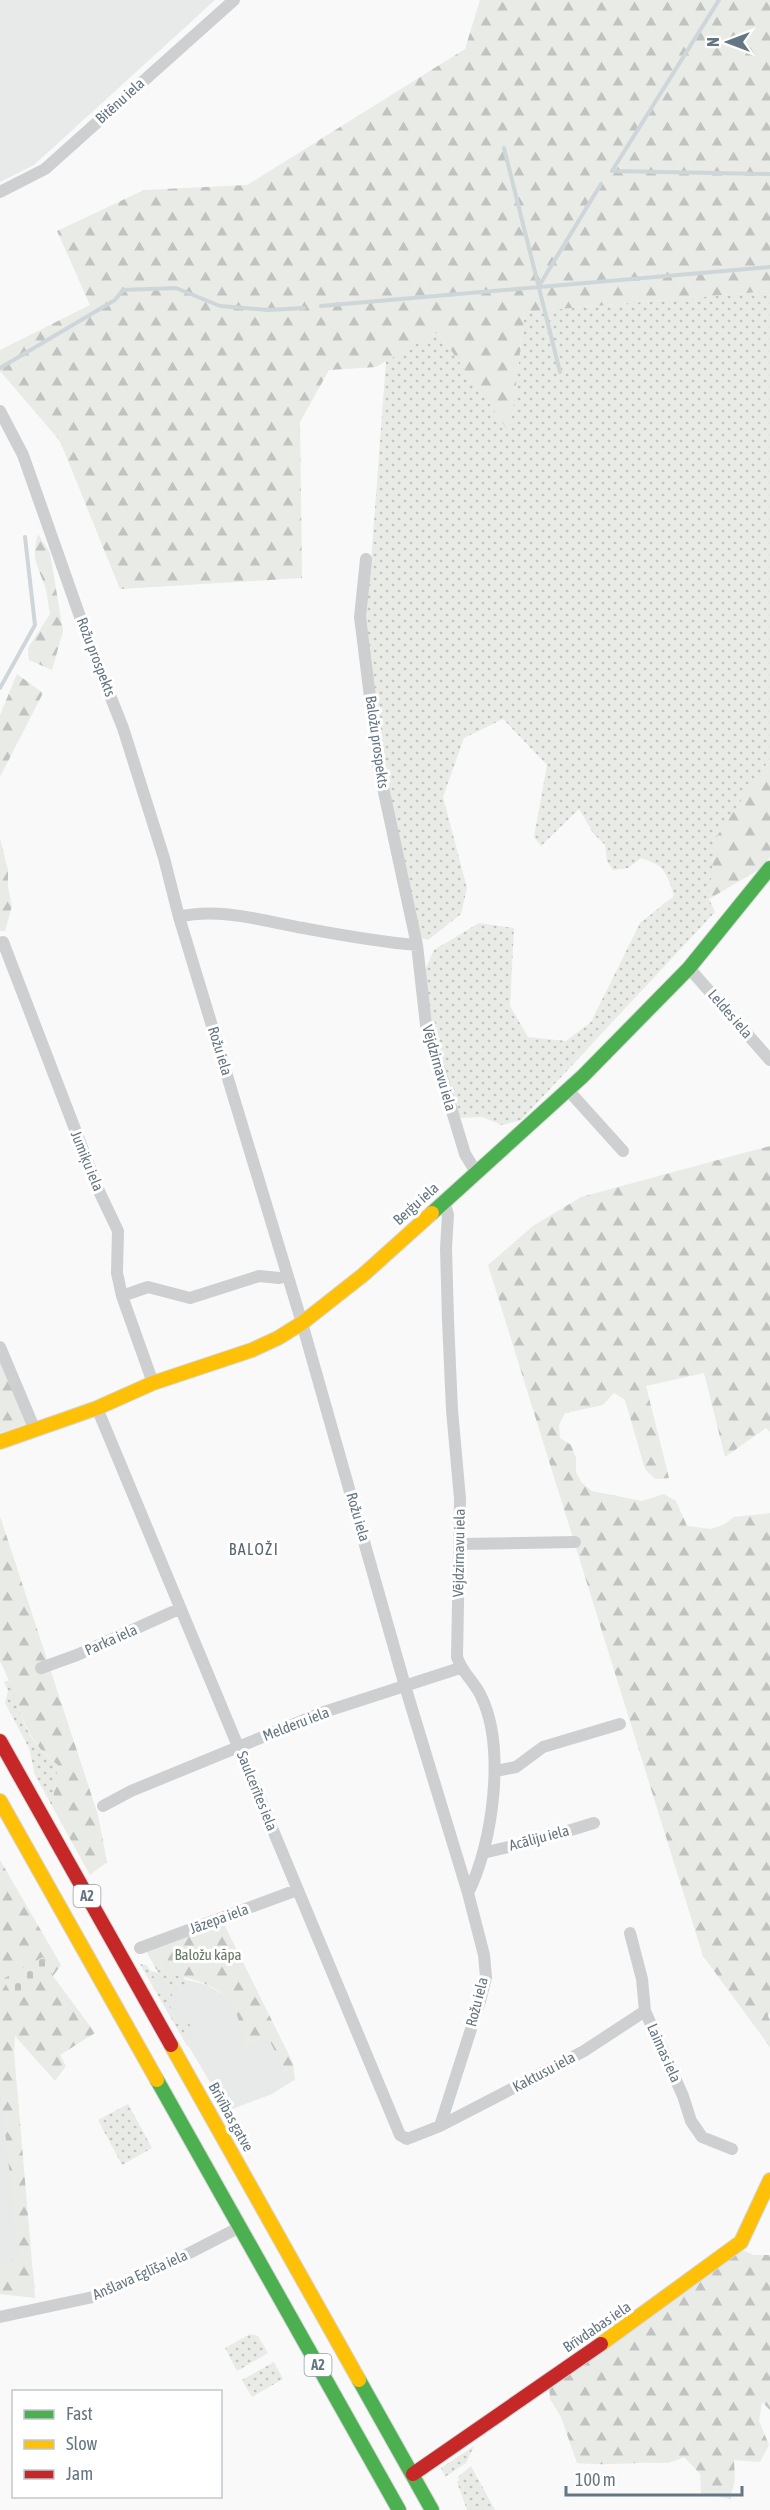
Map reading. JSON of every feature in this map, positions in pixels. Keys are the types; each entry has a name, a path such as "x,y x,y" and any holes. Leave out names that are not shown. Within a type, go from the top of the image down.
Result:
{"main road":[{"name":"Berģu iela","path":"0,1442 97,1408 153,1383 252,1350 302,1323 363,1275 568,1090 640,1020 689,968 770,868"},
{"name":"Brīvības gatve","path":"0,1742 432,2510"},
{"name":"A2","path":"0,1801 399,2510"},
{"name":"Brīvdabas iela","path":"413,2474 639,2318 741,2242 770,2180"}],"street":[{"name":"Bitēnu iela","path":"0,192 45,169 234,0"},
{"name":"Rožu prospekts","path":"0,411 7,420 23,455 90,645 119,718 164,858 178,913"},
{"name":"Baložu prospekts","path":"366,559 360,617 379,769 413,924"},
{"path":"178,913 204,913 246,918 373,941 417,945"},
{"name":"Rožu iela","path":"178,913 302,1323 484,1954 486,1977 440,2126"},
{"name":"Vējdzirnavu iela","path":"413,924 426,1025 465,1154 476,1172"},
{"name":"Jumiķu iela","path":"1,943 98,1189 118,1231 117,1273 122,1296 153,1383"},
{"name":"Leldes iela","path":"689,968 770,1060"},
{"path":"568,1090 623,1150"},
{"name":"Vējdzirnavu iela","path":"444,1201 448,1215 446,1248 448,1320 452,1410 460,1499 457,1626 457,1657 460,1668"},
{"path":"122,1296 148,1287 190,1298 259,1276 279,1278 287,1276"},
{"path":"0,1347 35,1430"},
{"name":"Saulcerītes iela","path":"97,1408 400,2135 407,2139 440,2126"},
{"path":"460,1544 575,1542"},
{"name":"Parka iela","path":"41,1668 77,1655 179,1609"},
{"path":"460,1668 481,1696 491,1727 496,1772 483,1853 468,1893"},
{"name":"Melderu iela","path":"103,1806 238,1746 321,1713 460,1668"},
{"path":"496,1772 516,1767 543,1747 620,1724"},
{"name":"Acāliju iela","path":"483,1853 538,1840 594,1823"},
{"name":"Jāzepa iela","path":"140,1948 297,1890"},
{"name":"Laimas iela","path":"630,1933 642,1979 645,2011 683,2096 691,2121 702,2137 732,2149"},
{"name":"Kaktusu iela","path":"440,2126 584,2050 645,2011"},
{"name":"Anšlava Eglīša iela","path":"0,2317 93,2297 168,2264 240,2227"}],"shaded area":[{"path":"0,0 215,0 34,165 0,182"},
{"path":"143,1969 207,1985 224,1995 267,2036 291,2082 272,2094 227,2111"},
{"path":"0,2044 35,2288 0,2293"}],"green space":[{"path":"480,0 770,0 770,291 525,312 510,433 438,332 376,367 329,370 300,422 302,578 120,589 60,441 0,371 0,350 90,305 57,231 144,190 247,185 465,49"},
{"path":"770,291 770,761 763,768 709,899 715,912 521,1120 502,1125 482,1117 458,1118 427,1006 425,970 434,950 479,923 514,928 510,1006 528,1037 566,1041 591,1022 640,923 674,896 664,871 649,861 641,858 628,868 613,870 607,861 605,845 593,833 579,809 541,846 534,837 547,765 503,719 464,738 443,797 467,888 461,914 428,940 420,937 396,842 363,622 371,562 386,361 437,331 510,432 525,312"},
{"path":"38,534 50,553 63,631 52,670 29,660 28,648 50,614 46,590 35,558"},
{"path":"17,674 43,693 0,777 0,715"},
{"path":"770,761 770,857 760,869 709,899 715,839"},
{"path":"0,838 8,870 8,887 12,906 5,931 0,931"},
{"path":"770,1146 770,1432 766,1428 725,1457 704,1373 646,1386 669,1478 655,1479 645,1469 625,1400 614,1393 603,1405 565,1413 559,1425 560,1438 571,1445 576,1458 576,1472 582,1483 592,1491 642,1501 664,1494 676,1501 687,1526 711,1529 723,1525 734,1517 770,1513 770,2012 768,2016 770,2047 703,1956 488,1265 533,1226 581,1197"},
{"path":"0,1355 29,1423 0,1433"},
{"path":"0,1516 98,1815 107,1862 90,1875 52,1806 58,1765 45,1754 28,1730 0,1661"},
{"path":"10,1680 32,1738 58,1765 52,1806 35,1775 29,1748 5,1703 8,1691 4,1682"},
{"path":"0,1860 61,1965 53,1976 95,2033 60,2055 66,2066 55,2081 15,2036 14,2052 35,2298 0,2294 0,2263 19,2259 0,2086"},
{"name":"Baložu kāpa","path":"222,1920 293,2063 295,2080 291,2082 267,2036 243,2050 238,2017 222,1993 202,1982 156,1969 146,1951"},
{"path":"43,1957 52,1974 12,1996 3,1979"},
{"path":"140,1964 147,1965 193,2047 187,2046"},
{"path":"156,1969 184,1977 185,1984 170,1991 201,2044 201,2048"},
{"path":"128,2104 152,2148 122,2165 98,2120"},
{"path":"742,2250 754,2255 769,2255 770,2257 770,2410 762,2402 759,2421 769,2445 760,2462 734,2460 735,2480 730,2499 701,2493 700,2474 684,2457 662,2463 577,2463 561,2417 550,2399 549,2386"},
{"path":"250,2334 258,2336 268,2353 237,2371 225,2348"},
{"path":"274,2362 283,2379 252,2397 242,2380"},
{"path":"474,2446 466,2463 445,2477 441,2468"},
{"path":"471,2466 495,2510 467,2510 457,2482 458,2477"}],"waterway":[{"path":"719,0 612,171 770,174"},
{"path":"504,148 560,372"},
{"path":"539,286 601,184"},
{"path":"321,306 770,267"},
{"path":"0,368 115,300 123,290 176,288 220,306 268,310 304,308"},
{"path":"0,688 35,625 25,537"}],"traffic: fast":[{"path":"432,1213 583,1076 689,968 770,868"},
{"path":"157,2080 399,2510"},
{"path":"359,2380 432,2510"}],"traffic: slow":[{"path":"0,1442 97,1408 153,1383 252,1350 278,1338 302,1323 363,1275 432,1213"},
{"path":"0,1801 157,2080"},
{"path":"171,2045 359,2380"},
{"path":"601,2344 741,2242 770,2180"}],"traffic: jam":[{"path":"0,1741 171,2045"},
{"path":"413,2474 601,2344"}],"district":[{"name":"BALOŽI","path":"254,1549"}]}
